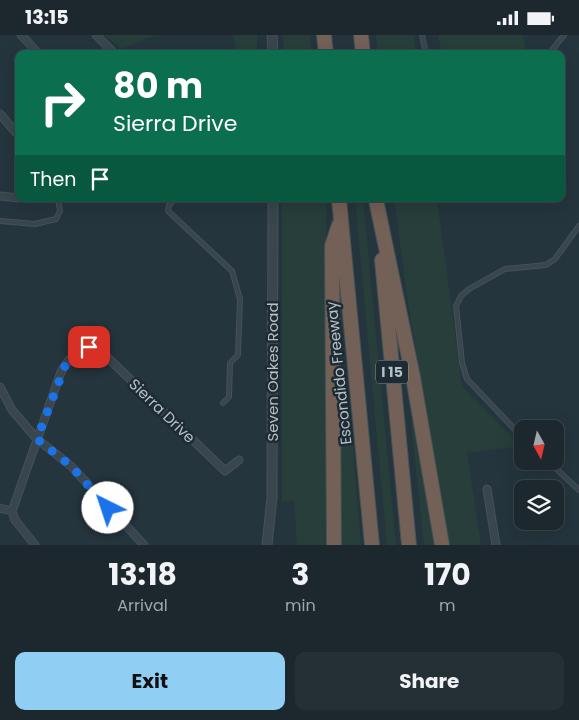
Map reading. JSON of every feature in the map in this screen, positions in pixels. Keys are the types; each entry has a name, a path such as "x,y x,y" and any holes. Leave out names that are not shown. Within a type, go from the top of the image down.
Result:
{"highway":[{"path":"324,35 326,50"},
{"path":"361,35 363,50"},
{"name":"Escondido Freeway","path":"339,202 372,545"},
{"name":"I 15","path":"376,202 408,545"},
{"path":"377,202 413,377 442,545"},
{"path":"334,545 332,247 341,219"}],"street":[{"path":"20,35 35,50"},
{"path":"96,35 111,50"},
{"path":"272,35 273,50"},
{"path":"0,113 15,131"},
{"path":"0,197 15,198"},
{"name":"Seven Oakes Road","path":"267,545 272,497 273,202"},
{"name":"Sierra Drive","path":"12,511 67,361 78,351 89,347 105,355 225,471 239,460"},
{"path":"0,387 12,410 37,439 71,466 144,545"},
{"path":"487,489 496,545"},
{"path":"0,507 12,511 15,520 35,545"}],"lane":[{"path":"422,35 425,50"},
{"path":"552,50 562,36"},
{"path":"0,221 28,224 56,219 60,211 58,202"},
{"path":"172,202 169,205 168,211 232,271 240,299 238,355 230,363 229,397 223,403"},
{"path":"514,429 467,379 462,363 456,306 461,296 469,289 505,269 546,265 555,259 579,226"},
{"path":"558,470 579,490"}],"green space":[{"path":"104,35 156,35 122,49"},
{"path":"233,35 257,35 257,50 236,50"},
{"path":"283,35 310,35 312,50 284,50"},
{"path":"376,35 414,35 416,50 378,50"},
{"path":"438,35 523,35 526,50 441,50"},
{"path":"282,202 326,202 329,545 297,545 294,501 282,502"},
{"path":"355,202 363,202 396,545 387,545"},
{"path":"394,202 437,202 462,387 514,439 514,447 467,453 481,545 449,545 408,303"},
{"path":"345,373 347,377 361,545 339,545 338,378 340,374"},
{"path":"413,421 418,426 435,545 424,545 411,423"}],"route":[{"path":"89,347 78,351 67,361 61,372 37,439 71,466 108,508"}]}
